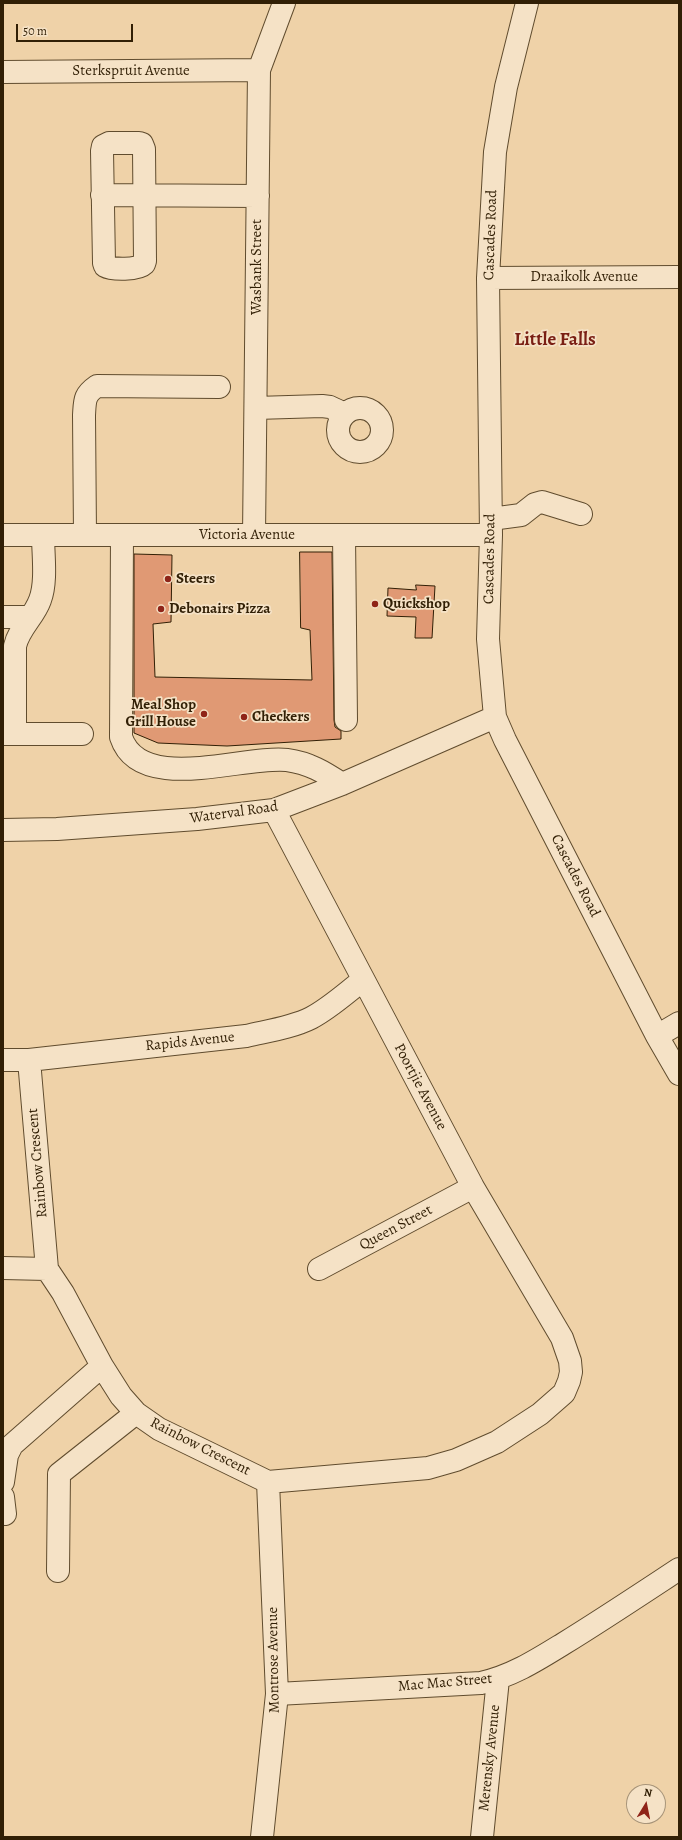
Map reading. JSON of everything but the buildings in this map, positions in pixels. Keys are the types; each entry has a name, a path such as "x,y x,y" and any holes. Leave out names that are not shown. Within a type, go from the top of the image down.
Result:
{"street":[{"name":"Wasbank Street","path":"254,535 259,70 284,3"},
{"name":"Cascades Road","path":"527,3 506,87 495,152 488,278 491,527 488,639 495,717 505,740 657,1036 679,1074"},
{"name":"Sterkspruit Avenue","path":"3,72 259,70"},
{"path":"109,143 142,144 144,149 145,195 144,264 138,268 111,268 105,266 102,195 103,146 109,143"},
{"path":"102,195 258,196"},
{"name":"Draaikolk Avenue","path":"488,278 679,277"},
{"path":"85,535 84,415 87,392 97,386 219,387"},
{"path":"256,408 322,406 330,407 345,414"},
{"name":"Victoria Avenue","path":"3,535 344,535 491,527 521,515 534,504 542,502 581,514"},
{"path":"43,535 43,592 37,608 17,637 15,646 9,734 82,734"},
{"path":"122,535 121,737 124,745 137,758 149,765 187,769 256,760 286,760 304,763 320,769 342,784"},
{"path":"344,535 346,720"},
{"path":"3,617 30,617"},
{"name":"Waterval Road","path":"3,830 57,829 197,819 274,810 342,784 495,717"},
{"name":"Poortjie Avenue","path":"274,810 473,1186 562,1338 570,1361"},
{"name":"Rapids Avenue","path":"3,1060 29,1060 246,1036 277,1029 310,1018 340,998 363,980"},
{"path":"657,1036 679,1023"},
{"name":"Rainbow Crescent","path":"29,1060 47,1269 63,1293 102,1366 121,1396 136,1413 159,1429 268,1482 428,1468 456,1460 497,1442 540,1414 564,1393 569,1382 570,1361"},
{"name":"Queen Street","path":"319,1269 473,1186"},
{"path":"3,1268 47,1269"},
{"path":"3,1482 7,1454 12,1445 102,1366"},
{"path":"58,1571 59,1474 136,1413"},
{"name":"Montrose Avenue","path":"262,1837 277,1694 268,1482"},
{"name":"Mac Mac Street","path":"277,1694 481,1683 498,1679 523,1668 675,1579"},
{"name":"Merensky Avenue","path":"482,1837 498,1679"}],"place":[{"name":"Steers","path":"168,579"},
{"name":"Quickshop","path":"375,604"},
{"name":"Debonairs Pizza","path":"161,609"},
{"name":"Meal Shop Grill House","path":"204,714"},
{"name":"Checkers","path":"244,717"}],"district":[{"name":"Little Falls","path":"555,340"}]}
